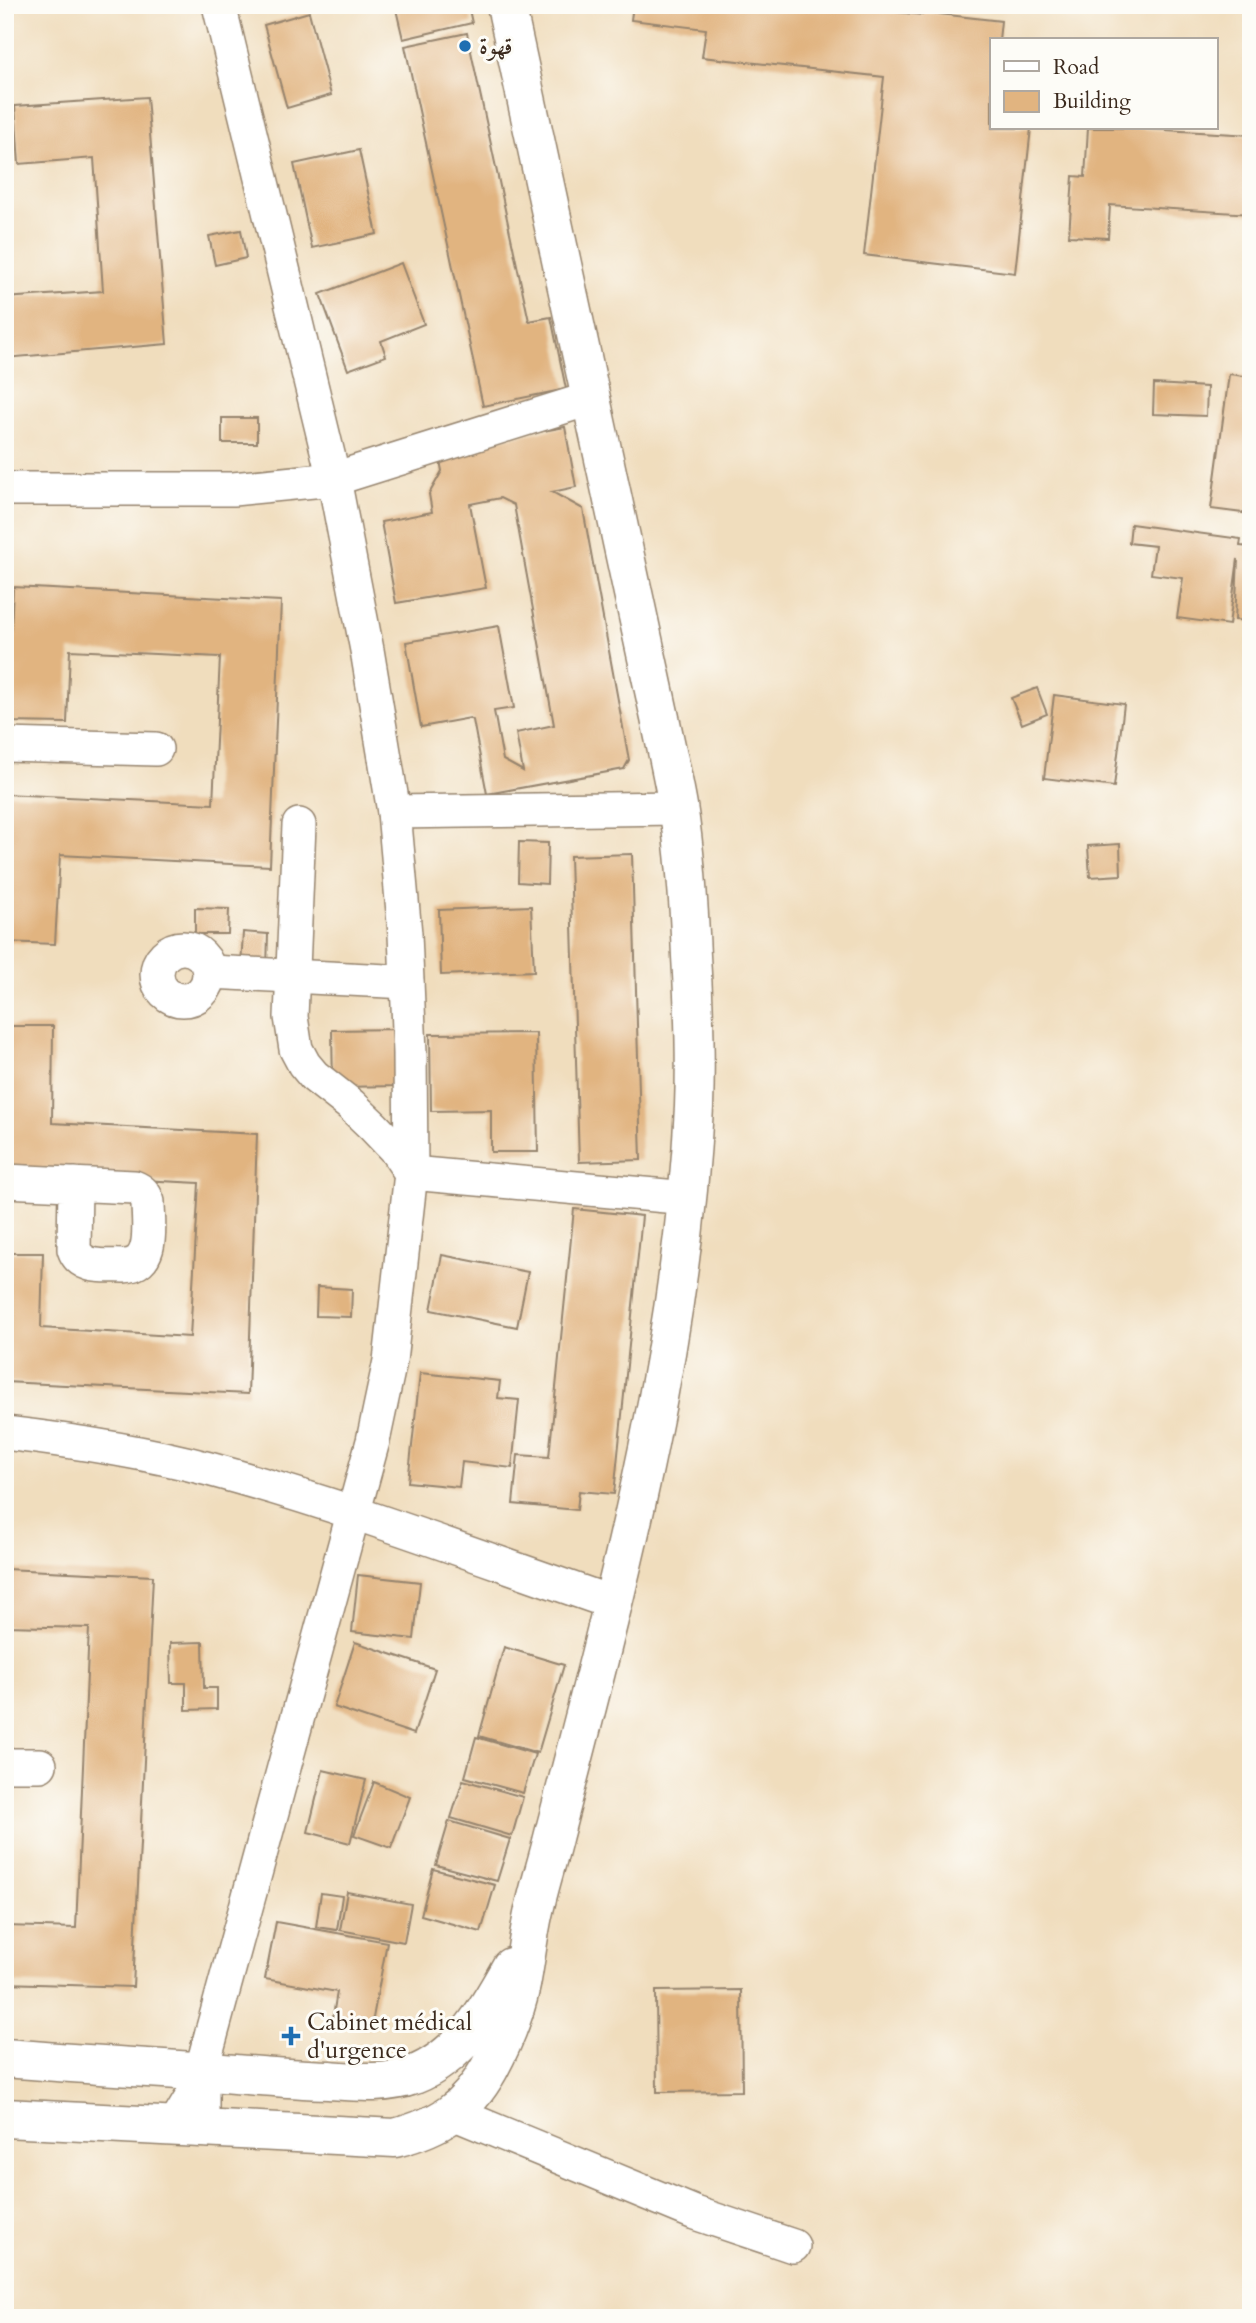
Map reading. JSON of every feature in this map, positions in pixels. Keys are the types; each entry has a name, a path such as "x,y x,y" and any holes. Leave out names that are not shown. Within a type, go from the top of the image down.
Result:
{"street":[{"path":"201,2072 373,1441 390,1361 411,1173 407,982 394,812 367,650 334,479 219,5"},
{"path":"5,2118 395,2138 426,2129 453,2113 475,2091 502,2042 521,1987 531,1924 613,1602 664,1362 678,1281 688,1198 694,1104 694,1009 689,912 678,808 506,5"},
{"path":"5,489 233,489 334,479 592,398"},
{"path":"5,745 156,749"},
{"path":"394,812 678,808"},
{"path":"299,825 292,1034 296,1049 314,1076 373,1126 394,1148 411,1173"},
{"path":"210,972 407,982"},
{"path":"411,1173 688,1198"},
{"path":"5,1181 75,1184"},
{"path":"5,1433 122,1450 183,1463 279,1490 613,1602"},
{"path":"5,1765 40,1765"},
{"path":"5,2058 363,2082 412,2076 455,2050 471,2031 494,1998 531,1924"},
{"path":"453,2113 695,2213 793,2246"}],"building":[{"path":"395,5 468,5 472,23 403,39"},
{"path":"633,5 861,5 861,8 922,15 922,12 1001,21 999,38 990,38 990,130 1031,130 1015,273 864,255 884,77 702,57 706,29 631,20"},
{"path":"1227,5 1251,5 1251,10 1227,9"},
{"path":"309,12 331,95 287,108 264,25"},
{"path":"467,33 529,321 551,317 566,389 483,406 405,46"},
{"path":"147,97 167,344 5,358 5,298 103,291 94,158 19,164 15,106"},
{"path":"7,100 13,116 5,119 5,101"},
{"path":"1088,130 1164,130 1251,135 1251,214 1110,205 1108,238 1069,236 1073,176 1085,177"},
{"path":"359,150 377,234 312,248 294,164"},
{"path":"241,230 246,258 215,265 209,236"},
{"path":"401,263 424,324 381,341 386,356 348,370 320,294"},
{"path":"1229,374 1251,377 1251,514 1211,509"},
{"path":"1154,384 1207,387 1206,416 1153,414"},
{"path":"222,418 257,418 257,443 222,443"},
{"path":"565,427 576,487 552,492 583,509 629,760 624,769 487,794 473,720 470,718 421,727 406,642 499,626 514,708 494,711 503,760 523,771 516,733 554,725 514,505 500,498 470,504 486,588 396,603 381,522 432,512 429,494 442,471 439,455 468,445"},
{"path":"1131,524 1241,539 1240,546 1251,547 1251,621 1235,620 1238,559 1229,625 1177,618 1183,578 1151,574 1155,546 1129,543"},
{"path":"13,587 281,601 270,866 60,855 55,944 5,942 5,794 213,804 220,657 70,650 67,723 7,722"},
{"path":"1037,688 1047,714 1022,724 1011,698"},
{"path":"1054,695 1124,704 1114,787 1044,778"},
{"path":"519,842 548,843 547,884 518,882"},
{"path":"1120,844 1121,875 1090,877 1088,846"},
{"path":"632,854 641,1160 579,1162 570,856"},
{"path":"531,906 534,971 441,975 439,910"},
{"path":"195,908 229,909 228,934 195,934"},
{"path":"243,932 268,934 267,969 241,967"},
{"path":"5,1026 53,1026 52,1123 257,1134 248,1394 5,1382 5,1253 43,1253 41,1328 190,1337 199,1183 5,1173"},
{"path":"399,1029 400,1086 333,1087 332,1030"},
{"path":"536,1033 538,1152 491,1152 491,1110 431,1111 430,1034"},
{"path":"574,1209 642,1216 614,1494 579,1491 577,1510 513,1504 518,1455 549,1457"},
{"path":"442,1255 528,1272 517,1327 431,1310"},
{"path":"317,1287 352,1289 351,1317 316,1316"},
{"path":"420,1373 500,1381 498,1398 519,1400 512,1468 462,1462 459,1487 408,1482"},
{"path":"5,1569 153,1576 133,1987 5,1983 5,1926 76,1928 89,1628 5,1626"},
{"path":"358,1575 420,1582 414,1639 352,1632"},
{"path":"203,1642 204,1688 217,1688 217,1709 186,1710 186,1683 171,1683 170,1643"},
{"path":"355,1642 435,1669 414,1734 334,1707"},
{"path":"504,1647 564,1665 538,1753 479,1736"},
{"path":"476,1737 535,1754 523,1793 465,1777"},
{"path":"323,1770 366,1780 350,1843 308,1832"},
{"path":"463,1780 523,1797 512,1836 451,1818"},
{"path":"374,1782 410,1797 391,1848 354,1835"},
{"path":"449,1821 510,1839 497,1881 436,1865"},
{"path":"433,1869 495,1885 481,1932 421,1915"},
{"path":"347,1892 411,1904 404,1942 340,1930"},
{"path":"321,1893 342,1896 337,1930 316,1927"},
{"path":"276,1922 387,1942 371,2029 332,2022 337,1992 265,1979"},
{"path":"741,1990 742,2091 657,2092 656,1991"}],"place":[{"name":"قهوة","path":"465,46"},
{"name":"Cabinet médical d'urgence","path":"291,2036"}]}
